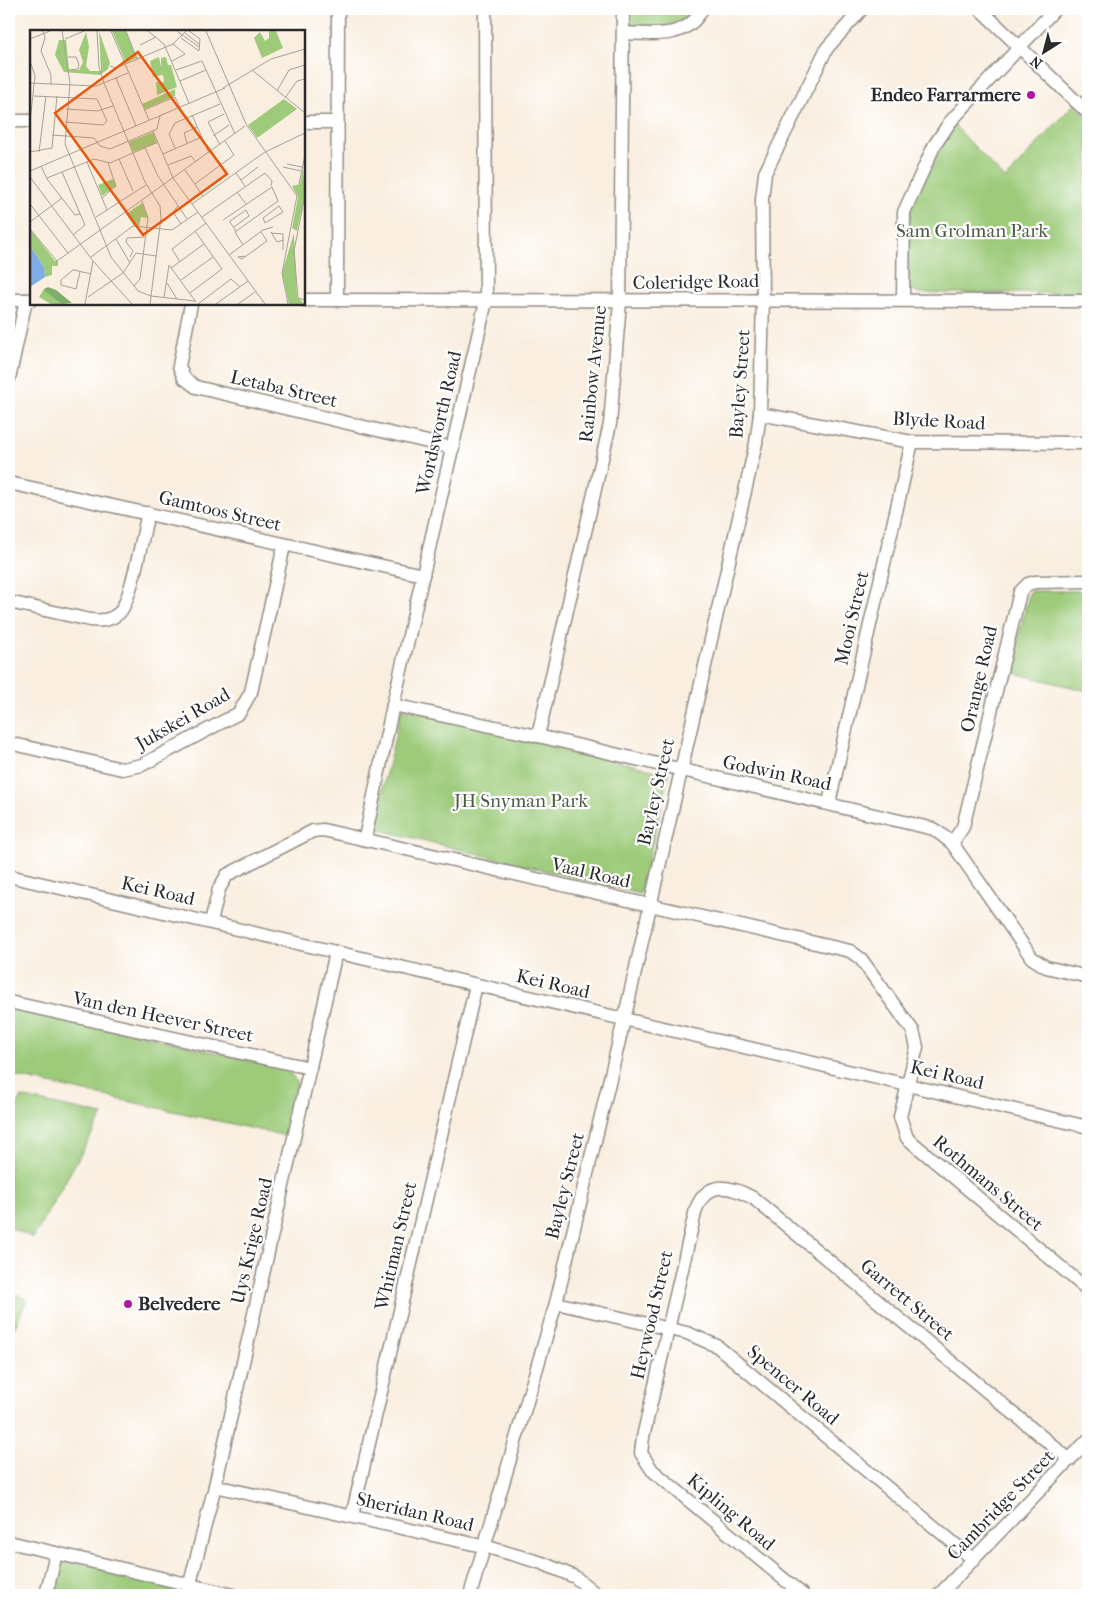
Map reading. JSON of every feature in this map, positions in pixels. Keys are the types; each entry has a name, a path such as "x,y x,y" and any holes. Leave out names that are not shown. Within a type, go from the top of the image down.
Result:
{"street":[{"path":"337,300 336,122 338,9"},
{"name":"Wordsworth Road","path":"365,838 393,705 486,301 485,9"},
{"name":"Rainbow Avenue","path":"538,736 608,433 620,302 623,9"},
{"path":"623,34 677,32 690,24 702,9"},
{"name":"Bayley Street","path":"470,1595 556,1303 624,1020 756,443 760,414 763,300 762,199 765,173 827,48 862,9"},
{"path":"980,9 1088,113"},
{"path":"903,300 904,212 934,146 950,122 1056,9"},
{"path":"9,121 30,121"},
{"path":"305,122 336,122"},
{"path":"9,300 29,300 9,379"},
{"name":"Coleridge Road","path":"305,300 620,302 763,300 1088,301"},
{"name":"Letaba Street","path":"191,305 178,366 184,378 196,387 453,448"},
{"name":"Blyde Road","path":"760,414 912,442 1088,443"},
{"name":"Mooi Street","path":"829,803 912,442"},
{"name":"Gamtoos Street","path":"9,483 148,513 284,546 423,575"},
{"path":"9,602 90,620 104,621 112,618 125,605 148,513"},
{"name":"Jukskei Road","path":"10,747 129,769 142,765 239,713 251,692 284,546"},
{"name":"Orange Road","path":"952,842 963,827 1020,592 1028,584 1036,582 1088,582"},
{"name":"Godwin Road","path":"393,705 538,736 680,771 829,803 934,829 952,842 1032,958 1046,967 1088,977"},
{"name":"Vaal Road","path":"211,922 219,889 227,875 313,831 323,830 365,838 650,906 846,950 857,956 895,1004 916,1038 916,1047 907,1085"},
{"name":"Kei Road","path":"9,876 1088,1127"},
{"name":"Uys Krige Road","path":"188,1590 215,1486 336,952"},
{"name":"Whitman Street","path":"352,1516 476,985"},
{"name":"Van den Heever Street","path":"9,1002 310,1068"},
{"name":"Rothmans Street","path":"907,1085 900,1117 904,1132 912,1144 1088,1290"},
{"name":"Garrett Street","path":"712,1190 727,1187 754,1198 1070,1460"},
{"name":"Heywood Street","path":"641,1454 643,1437 696,1209 704,1195 712,1190"},
{"name":"Spencer Road","path":"556,1303 669,1328 693,1335 717,1346 974,1560"},
{"name":"Cambridge Street","path":"939,1595 1088,1440"},
{"name":"Kipling Road","path":"641,1454 652,1470 802,1595"},
{"name":"Sheridan Road","path":"215,1486 485,1547 557,1569 575,1577 598,1595"},
{"path":"9,1542 56,1553 188,1590 233,1595"},
{"path":"46,1595 56,1553"}],"green space":[{"path":"629,9 696,9 692,17 659,28 629,29"},
{"name":"Sam Grolman Park","path":"1074,104 1088,117 1088,293 919,293 908,287 910,207 953,124 1005,179"},
{"path":"1030,591 1088,591 1088,691 1009,672"},
{"name":"JH Snyman Park","path":"402,708 669,774 640,894 373,828"},
{"path":"9,1004 281,1068 292,1075 298,1085 286,1136 9,1075"},
{"path":"21,1097 103,1115 33,1238 9,1227 9,1122"},
{"path":"9,1291 27,1300 9,1340"},
{"path":"64,1559 170,1585 177,1590 178,1595 48,1595 60,1561"}],"place":[{"name":"Endeo Farrarmere","path":"1031,95"},
{"name":"Belvedere","path":"128,1304"}]}
